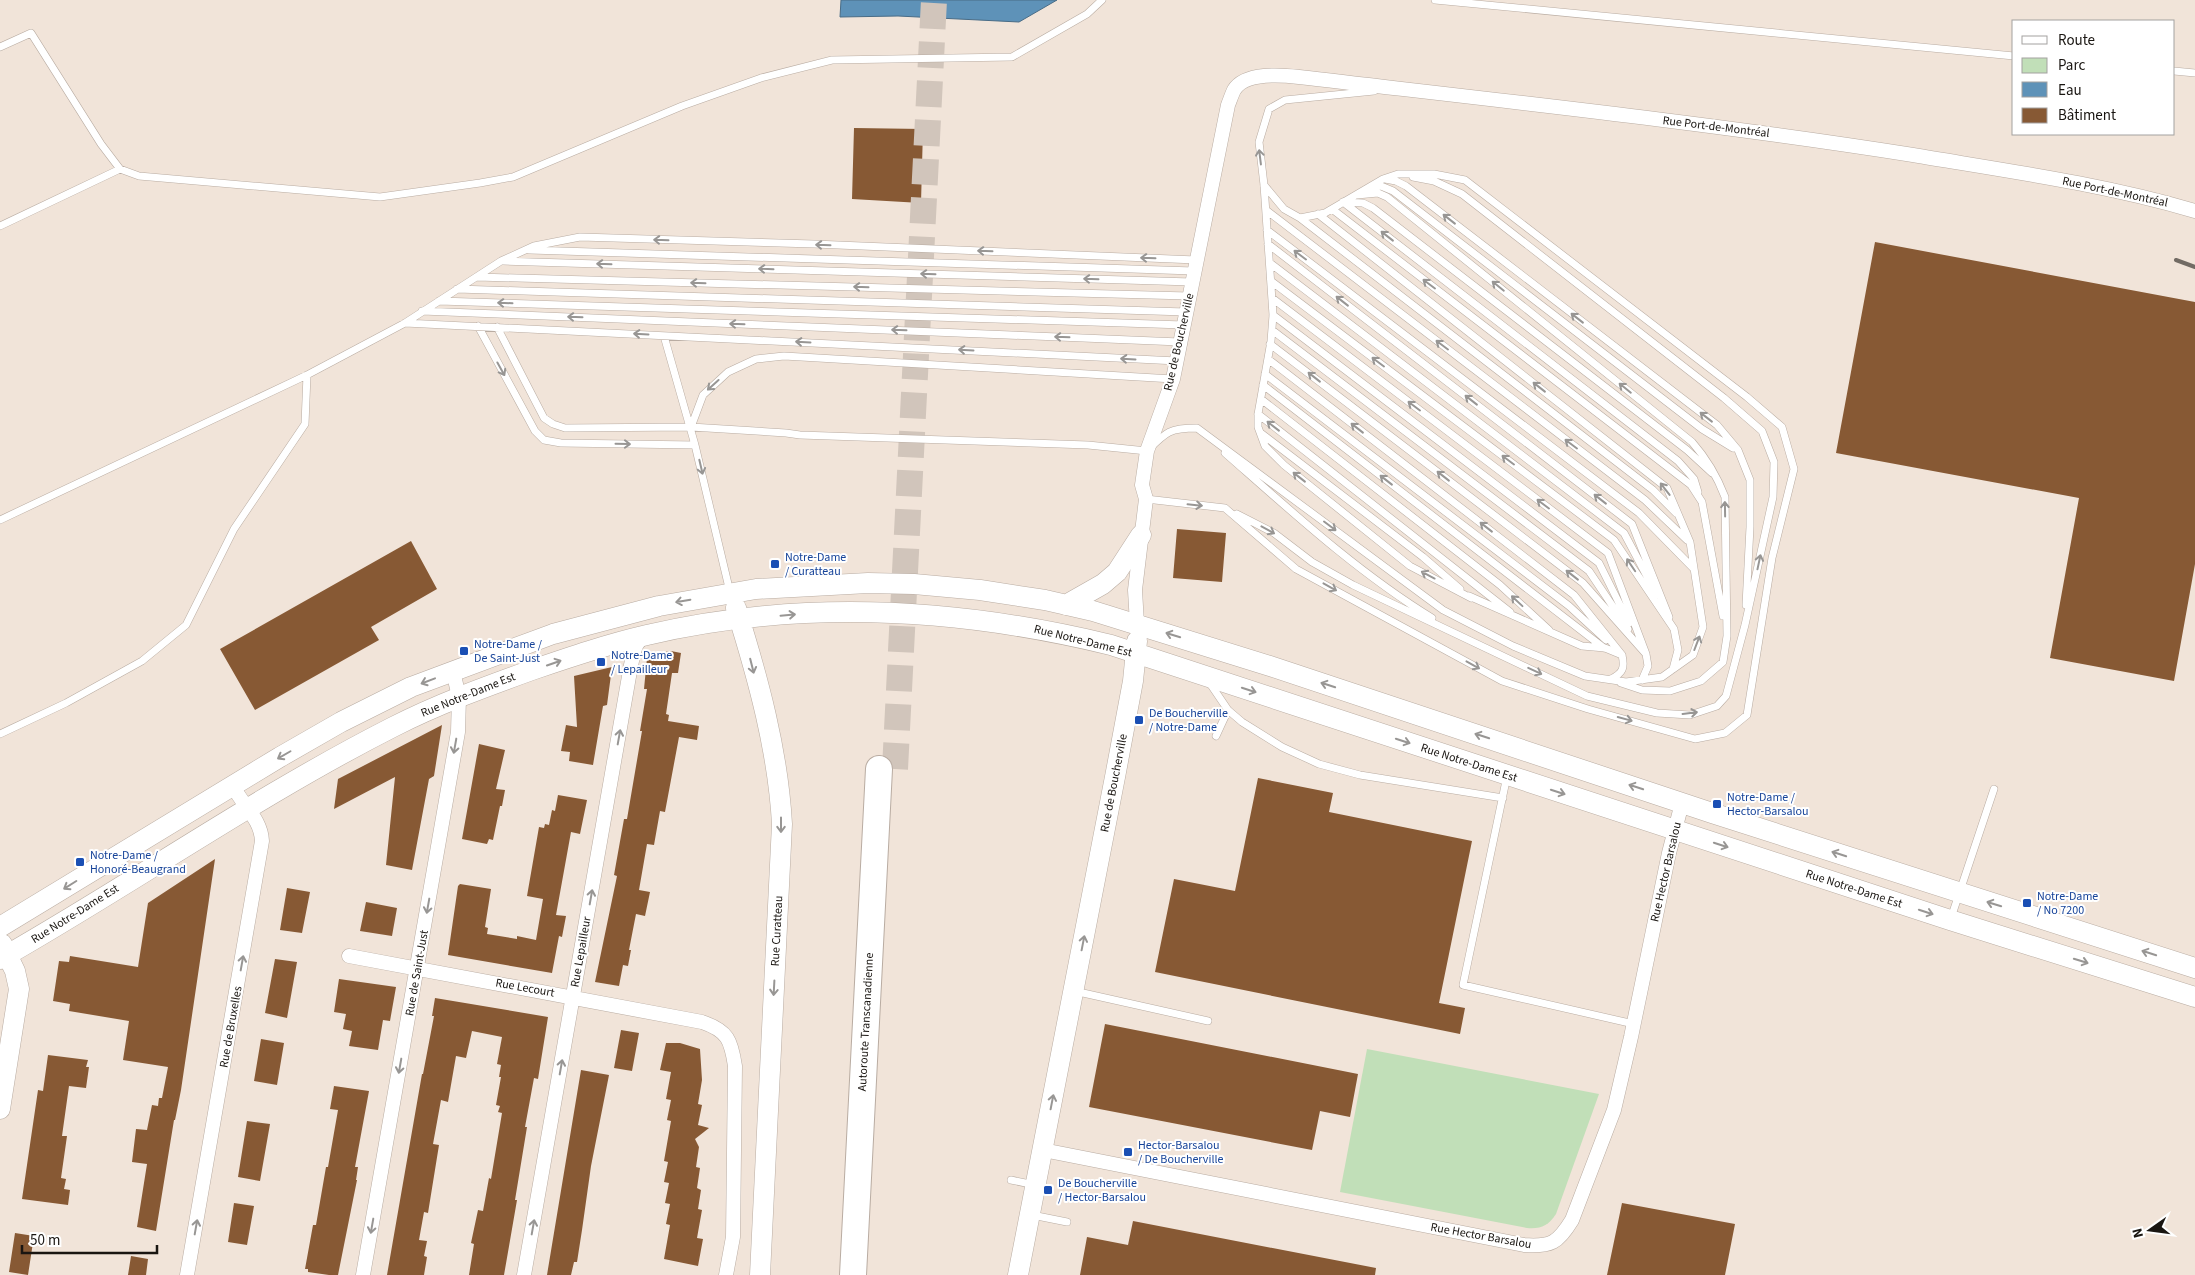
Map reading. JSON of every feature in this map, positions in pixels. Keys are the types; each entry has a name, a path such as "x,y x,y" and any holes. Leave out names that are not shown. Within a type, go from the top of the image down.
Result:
{"highway":[{"name":"Autoroute Transcanadienne","path":"853,1275 887,769 869,1275"}],"main road":[{"path":"1066,605 1103,584 1117,572 1141,535"},
{"path":"0,927 358,713 411,687 537,639 596,621 652,607 731,592 825,584 914,584 989,592 1066,605 1138,624 1682,803 2195,968"},
{"name":"Rue Curatteau","path":"731,592 772,745 779,788 782,824 760,1275"},
{"name":"Rue Notre-Dame Est","path":"3,951 367,740 459,697 555,662 647,635 739,619 850,612 929,614 982,620 1048,631 1111,645 1950,920 2195,997"},
{"name":"Rue de Boucherville","path":"1018,1275 1124,729 1136,653 1138,624"},
{"path":"0,1109 20,989 15,971 3,951"}],"street":[{"name":"Rue Port-de-Montréal","path":"1235,88 1244,81 1270,74 1812,139 2045,176 2195,211"},
{"name":"Rue de Boucherville","path":"1138,624 1135,590 1146,499 1142,485 1147,451 1173,379 1228,105 1235,88"},
{"name":"Rue Lepailleur","path":"524,1275 631,665 638,640 647,635"},
{"name":"Rue de Saint-Just","path":"364,1275 458,732 459,697 452,671"},
{"name":"Rue de Bruxelles","path":"187,1275 262,848 258,821 246,809 233,786"},
{"name":"Rue Hector Barsalou","path":"1043,1150 1524,1245 1541,1246 1553,1243 1563,1234 1572,1220 1614,1110 1682,803"},
{"name":"Rue Lecourt","path":"349,956 702,1022 715,1026 727,1036 731,1043 735,1066 733,1237 726,1275"}],"lane":[{"path":"0,47 31,33 101,144 120,169 139,176 380,197 513,177 682,106 752,81 832,60 1012,57 1087,14 1102,0"},
{"path":"1435,0 2012,56"},
{"path":"2175,71 2195,74"},
{"path":"1397,89 1285,100 1269,109 1258,142 1264,185 1273,315 1268,359 1258,414 1265,446 1284,465 1410,566 1471,598 1553,634 1582,646 1605,648"},
{"path":"0,226 120,169"},
{"path":"1225,508 1296,569 1502,681 1588,709 1695,739 1725,733 1747,715 1772,558 1794,469 1782,427 1747,397 1465,180 1434,174 1398,174 1366,188 1332,209 1300,218"},
{"path":"1146,499 1225,508 1274,533 1312,562 1353,585 1587,696 1657,713 1690,715 1717,706 1726,696 1745,625 1773,497 1774,462 1762,431 1724,398 1462,194 1434,181 1398,174"},
{"path":"1383,179 1396,181 1406,186 1717,426 1738,450 1750,480 1750,527 1745,625"},
{"path":"1264,185 1284,209 1300,218 1645,484 1678,515"},
{"path":"1366,188 1381,186 1393,191 1702,429 1738,450"},
{"path":"1352,196 1378,193 1386,197 1692,442 1718,478 1724,496 1727,636 1723,662 1701,681 1670,691 1642,690 1611,680"},
{"path":"1343,202 1363,203 1374,208 1687,450 1718,478"},
{"path":"1343,202 1678,461 1694,479 1702,502 1727,636"},
{"path":"1332,209 1672,469 1690,485 1702,502"},
{"path":"1266,210 1645,500 1690,542"},
{"path":"497,327 544,418 553,424 565,428 691,427 800,435 1088,445 1147,451 1164,434 1176,428 1197,428 1443,610 1513,646 1585,676 1626,682 1662,677 1693,655 1703,627 1690,542 1667,488 1318,214"},
{"path":"1267,230 1639,513 1694,568"},
{"path":"0,520 307,375 405,323 501,261 534,246 580,237 814,244 1193,278"},
{"path":"1268,244 1632,524 1674,629 1678,650 1672,669"},
{"path":"526,250 1193,278"},
{"path":"501,261 1193,278"},
{"path":"1270,263 1624,533 1674,629"},
{"path":"477,276 1193,278"},
{"path":"1271,281 1614,540 1674,629"},
{"path":"456,290 1185,319"},
{"path":"1272,298 1608,553 1646,654 1648,666 1642,680"},
{"path":"438,301 1185,319"},
{"path":"422,311 1180,342"},
{"path":"1273,315 1599,563 1646,654"},
{"path":"405,323 1177,361"},
{"path":"478,326 535,432 544,440 561,443 695,445"},
{"path":"1272,330 1589,571 1646,654"},
{"path":"664,336 691,427 731,592"},
{"path":"1270,344 1583,584 1646,654"},
{"path":"691,427 703,395 728,372 756,359 784,356 1173,379"},
{"path":"1268,359 1574,595 1622,656 1624,666 1621,674 1611,680"},
{"path":"1265,374 1569,606 1622,656"},
{"path":"0,734 66,703 142,661 186,625 234,529 305,424 307,375"},
{"path":"1263,385 1605,648 1622,656"},
{"path":"1261,399 1500,585 1553,634"},
{"path":"1258,414 1518,618"},
{"path":"1197,428 1315,531 1407,603 1460,636"},
{"path":"1261,434 1422,557 1471,598"},
{"path":"1205,676 1228,710 1242,722 1282,747 1319,764 1367,777 1503,798"},
{"path":"1216,736 1228,710"},
{"path":"1508,775 1463,985 1634,1024"},
{"path":"1950,920 1994,789"},
{"path":"1073,991 1208,1021"},
{"path":"1011,1180 1035,1186"},
{"path":"1030,1215 1067,1222"}],"green space":[{"path":"1367,1049 1599,1094 1556,1214 1550,1221 1540,1227 1527,1228 1340,1192"}],"water":[{"path":"841,0 1057,0 1019,22 898,16 840,17"}],"building":[{"path":"854,128 923,129 921,203 852,199"},
{"path":"1875,242 2195,302 2195,564 2174,681 2050,658 2079,498 1836,453"},
{"path":"1177,529 1226,533 1222,582 1173,578"},
{"path":"411,541 437,589 371,627 379,640 255,710 220,649"},
{"path":"671,651 681,653 678,673 672,673 666,714 669,715 668,721 699,726 697,740 679,737 665,812 660,811 654,845 647,844 639,890 650,892 645,916 636,914 628,966 623,965 619,986 595,982 617,876 614,875 624,819 627,819 642,731 640,731 647,689 644,689 647,658 652,654"},
{"path":"612,667 607,705 603,706 593,765 569,761 570,752 561,751 566,725 577,727 574,676"},
{"path":"442,725 434,776 429,779 412,870 386,865 395,777 334,809 338,779"},
{"path":"479,744 505,750 496,789 505,790 502,806 500,806 493,840 489,839 487,844 462,839"},
{"path":"1258,778 1333,793 1329,812 1472,841 1439,1003 1465,1008 1460,1034 1155,972 1174,879 1235,891"},
{"path":"558,795 587,800 580,834 571,832 556,915 566,916 562,937 559,936 552,973 448,955 458,886 460,884 491,889 485,927 488,928 487,934 517,939 517,936 536,940 543,899 527,896 539,827 544,828 545,824 549,825 552,810 555,811"},
{"path":"215,859 181,1090 174,1120 156,1231 137,1227 147,1164 132,1162 136,1129 147,1130 152,1105 158,1106 159,1098 162,1098 168,1067 123,1060 129,1021 69,1011 70,1004 53,1001 59,961 69,962 70,956 138,967 148,903"},
{"path":"287,888 310,892 302,933 280,930"},
{"path":"366,902 397,908 392,936 360,931"},
{"path":"275,959 297,962 287,1018 265,1013"},
{"path":"339,979 396,987 390,1021 383,1020 378,1050 349,1046 352,1031 343,1029 346,1014 334,1012"},
{"path":"435,998 548,1017 538,1079 534,1078 525,1127 527,1127 515,1200 517,1200 504,1275 469,1275 474,1244 471,1243 478,1210 483,1211 489,1178 491,1179 502,1113 498,1112 500,1106 496,1105 501,1077 499,1077 501,1065 497,1064 502,1037 472,1031 466,1058 456,1056 448,1102 441,1100 433,1144 439,1145 428,1213 424,1212 419,1240 427,1241 424,1256 427,1257 424,1275 387,1275 434,1016 432,1016"},
{"path":"1105,1024 1358,1074 1350,1117 1320,1111 1312,1150 1089,1107"},
{"path":"621,1030 639,1033 632,1071 614,1068"},
{"path":"261,1039 284,1043 277,1085 254,1081"},
{"path":"666,1043 680,1043 700,1049 702,1080 698,1104 702,1105 698,1125 709,1128 695,1139 699,1147 696,1167 700,1168 697,1188 701,1190 698,1209 702,1210 697,1238 703,1239 698,1266 664,1259 670,1225 666,1224 670,1204 665,1203 669,1183 664,1182 668,1162 664,1161 671,1121 667,1120 671,1100 666,1099 671,1072 660,1070"},
{"path":"48,1055 88,1060 86,1067 89,1067 86,1088 69,1086 62,1136 67,1136 61,1178 66,1179 64,1189 70,1190 68,1205 22,1199 38,1090 43,1091"},
{"path":"581,1070 609,1075 591,1166 577,1262 574,1262 571,1275 547,1275"},
{"path":"334,1086 369,1091 355,1167 358,1167 357,1180 338,1275 329,1275 308,1272 308,1269 305,1269 313,1225 316,1225 338,1110 330,1109"},
{"path":"247,1121 270,1124 260,1181 238,1177"},
{"path":"234,1203 254,1206 247,1245 228,1242"},
{"path":"1622,1203 1735,1224 1725,1275 1607,1275"},
{"path":"1133,1221 1376,1268 1375,1275 1080,1275 1087,1237 1128,1245"},
{"path":"15,1233 34,1236 28,1275 9,1272"},
{"path":"131,1256 148,1259 146,1275 128,1275"}],"tunnel":[{"path":"895,769 934,0"}],"railway":[{"path":"2176,260 2195,267"}],"place":[{"name":"Notre-Dame / Curatteau","path":"775,564"},
{"name":"Notre-Dame / De Saint-Just","path":"464,651"},
{"name":"Notre-Dame / Lepailleur","path":"601,662"},
{"name":"De Boucherville / Notre-Dame","path":"1139,720"},
{"name":"Notre-Dame / Hector-Barsalou","path":"1717,804"},
{"name":"Notre-Dame / Honoré-Beaugrand","path":"80,862"},
{"name":"Notre-Dame / No 7200","path":"2027,903"},
{"name":"Hector-Barsalou / De Boucherville","path":"1128,1152"},
{"name":"De Boucherville / Hector-Barsalou","path":"1048,1190"}]}
